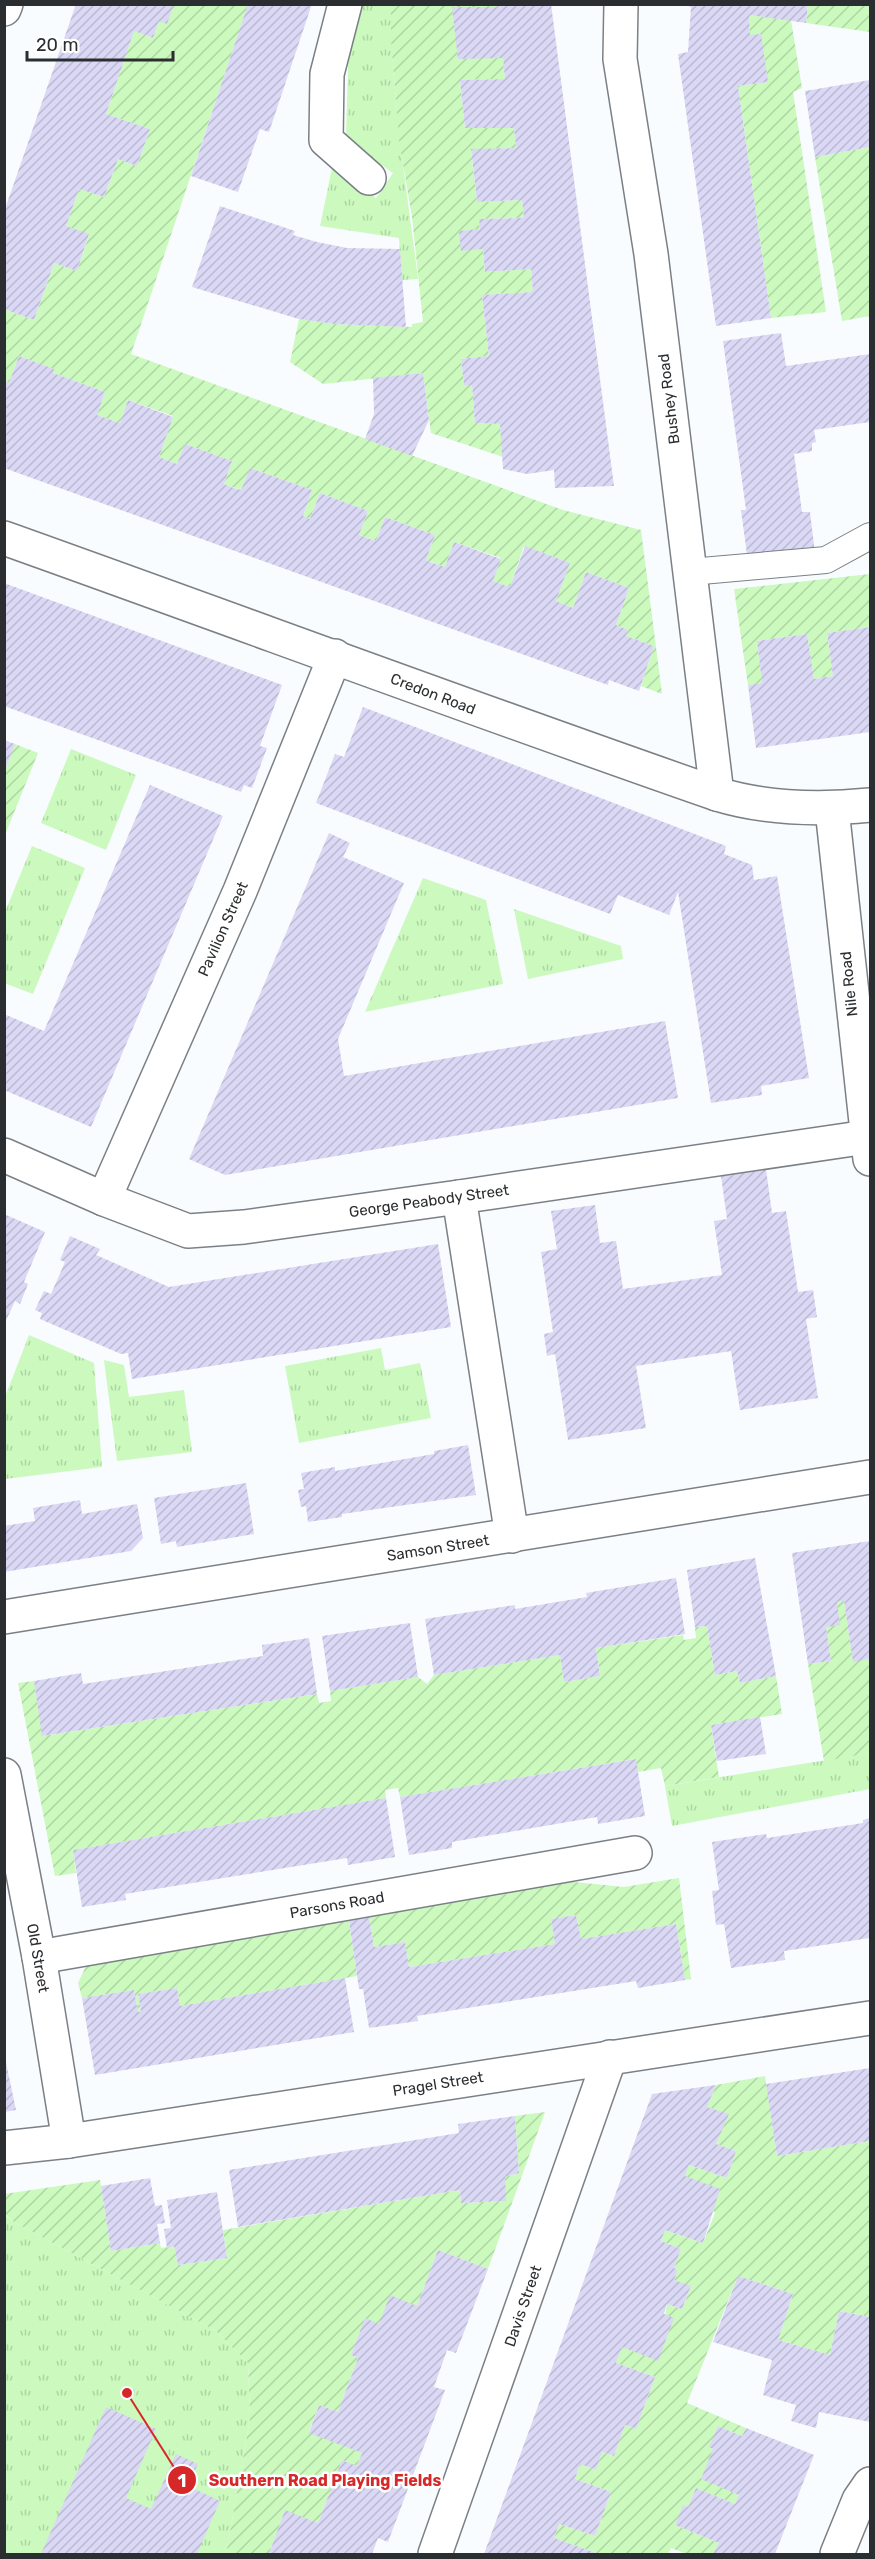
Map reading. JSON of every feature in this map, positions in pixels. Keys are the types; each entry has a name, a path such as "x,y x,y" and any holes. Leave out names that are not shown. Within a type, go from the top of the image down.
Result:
{"street":[{"path":"4,9 6,4"},
{"path":"345,4 327,74 326,140 369,178"},
{"name":"Bushey Road","path":"621,4 620,59 651,254 717,795"},
{"name":"Credon Road","path":"4,538 335,656 460,705 717,795 747,804 832,809 870,805"},
{"name":"Pavilion Street","path":"104,1199 240,891 335,656"},
{"name":"Nile Road","path":"832,809 869,1148"},
{"name":"George Peabody Street","path":"4,1155 104,1199 188,1231 244,1227 459,1197 869,1148"},
{"path":"459,1197 512,1536"},
{"name":"Samson Street","path":"4,1617 870,1477"},
{"name":"Old Street","path":"4,1775 39,1957 69,2141"},
{"name":"Parsons Road","path":"39,1957 635,1854"},
{"name":"Pragel Street","path":"4,2148 69,2141 870,2018"},
{"name":"Davis Street","path":"435,2554 610,2057"},
{"path":"837,2554 859,2500 870,2484"}],"lane":[{"path":"690,572 826,560 870,536"}],"green space":[{"path":"174,5 248,5 131,354 563,510 641,530 662,694 641,686 654,646 626,636 628,630 616,625 629,588 586,572 573,608 556,601 570,563 524,546 510,587 493,581 501,558 454,542 445,567 426,560 435,535 385,517 376,541 359,535 368,511 320,493 310,519 303,516 312,490 250,468 241,490 224,484 232,461 185,444 177,464 159,457 173,416 128,400 120,423 97,415 105,392 53,373 53,369 19,356 9,383 5,381 4,309 34,320 54,263 77,271 89,235 66,226 79,189 104,197 118,159 137,166 150,129 106,114 134,31 153,38 159,21"},
{"path":"358,5 391,5 397,108 418,279 402,280 399,238 320,226 332,168 376,198 393,173 352,144 346,135 349,36"},
{"path":"391,5 497,5 497,7 452,7 503,58 505,79 460,80 465,128 514,128 516,148 471,150 477,202 522,200 524,218 479,219 480,229 459,232 483,249 485,272 531,269 533,292 482,295 489,356 461,359 464,385 472,385 475,423 500,424 503,457 431,433 423,373 323,384 290,362 299,319 334,324 412,327 412,324 423,322 412,217 399,140 391,40"},
{"path":"808,5 870,5 870,32 806,23"},
{"path":"749,15 791,20 802,88 793,92 826,312 771,318 738,86 768,82 750,35"},
{"path":"870,147 870,316 842,321 815,157"},
{"path":"870,574 870,627 827,633 833,676 814,679 807,634 757,641 762,683 748,685 734,589"},
{"path":"15,744 38,753 5,835 5,770"},
{"path":"71,749 136,775 106,850 41,823"},
{"path":"32,846 85,868 33,994 4,983 5,912"},
{"path":"423,878 486,900 503,984 365,1012"},
{"path":"514,909 621,946 623,959 528,979"},
{"path":"29,1335 94,1363 102,1467 5,1479 5,1397"},
{"path":"381,1348 385,1370 420,1363 431,1418 299,1443 285,1366"},
{"path":"104,1360 124,1365 129,1397 184,1390 192,1452 117,1461"},
{"path":"844,1601 853,1661 870,1659 870,1753 824,1761 808,1664 831,1661 826,1627 837,1602"},
{"path":"707,1626 715,1675 737,1671 740,1683 776,1676 782,1714 711,1725 719,1777 665,1786 661,1768 638,1772 635,1759 400,1797 398,1788 385,1790 386,1798 73,1850 76,1873 55,1876 18,1683 34,1681 43,1736 317,1694 319,1703 331,1701 330,1691 418,1677 427,1684 434,1675 560,1655 564,1682 600,1676 596,1648 683,1635 684,1640 696,1638 695,1627"},
{"path":"870,1753 870,1789 672,1826 665,1786"},
{"path":"679,1878 691,1979 685,1980 676,1924 581,1939 576,1915 551,1919 555,1944 409,1967 405,1942 374,1947 369,1917 349,1921 357,1976 180,2006 177,1988 138,1994 141,2012 138,2012 134,1990 82,1998 78,1983 88,1962 564,1881 624,1887"},
{"path":"765,2076 777,2156 870,2141 870,2317 839,2311 830,2355 778,2340 793,2294 738,2276 687,2403 746,2428 742,2436 718,2426 710,2447 739,2495 735,2504 696,2488 688,2507 683,2506 675,2525 719,2543 714,2554 687,2554 671,2548 668,2554 599,2554 554,2538 559,2524 595,2536 611,2492 575,2479 580,2464 596,2470 602,2452 614,2456 625,2425 636,2429 655,2377 616,2363 622,2347 658,2360 667,2304 682,2309 691,2287 674,2280 678,2270 674,2268 681,2249 661,2241 665,2230 703,2243 715,2213 685,2176 689,2165 727,2178 736,2151 716,2144 728,2114 707,2107 716,2085"},
{"path":"545,2112 488,2269 438,2250 417,2306 379,2324 365,2319 351,2355 358,2358 338,2412 319,2405 309,2432 362,2453 357,2466 342,2460 318,2523 285,2511 269,2554 226,2554 250,2419 248,2363 216,2331 14,2222 5,2214 4,2194 100,2180 111,2251 160,2243 161,2248 174,2246 178,2265 227,2258 223,2230 460,2190 461,2203 505,2201 505,2177 519,2173 515,2116"},
{"path":"4,2214 14,2222 216,2331 248,2363 250,2419 226,2554 5,2554"}],"building":[{"path":"76,4 174,4 167,24 159,21 153,38 134,31 106,114 150,129 137,166 118,159 104,197 79,189 66,226 89,234 77,271 54,263 34,320 4,309 4,212"},
{"path":"248,4 312,4 269,132 260,129 238,192 191,176"},
{"path":"497,4 551,4 614,486 555,488 554,470 527,474 503,469 500,424 475,423 472,385 464,385 461,359 489,356 482,295 533,292 531,269 485,272 483,249 461,251 459,231 480,229 479,219 524,218 522,200 477,202 471,149 516,148 514,128 465,128 460,80 505,79 503,58 458,59 452,7 497,7"},
{"path":"681,4 808,4 806,23 749,15 750,35 761,34 768,82 738,86 771,318 716,326 678,54 688,52 691,7"},
{"path":"870,80 870,147 815,157 805,91"},
{"path":"220,206 295,231 293,235 317,242 347,248 400,249 406,327 334,324 299,319 192,287"},
{"path":"781,333 786,366 870,354 870,422 814,430 816,442 812,443 812,451 794,454 802,512 810,512 815,553 748,562 741,510 746,510 723,341"},
{"path":"19,356 54,369 53,373 105,392 97,415 120,423 128,400 173,417 159,457 177,464 185,444 232,461 224,484 234,488 241,490 250,468 312,490 303,516 310,519 320,493 368,511 359,535 367,538 376,541 385,517 435,535 426,560 433,563 445,567 454,542 501,559 493,581 510,587 525,546 570,563 556,601 573,608 586,572 629,588 616,625 628,630 626,636 654,646 639,691 609,680 608,685 4,468 4,381 9,383"},
{"path":"423,373 429,420 412,456 365,439 374,414 373,378"},
{"path":"4,583 282,685 260,746 267,748 252,788 244,785 241,792 4,706"},
{"path":"870,627 870,732 756,748 748,685 762,683 757,641 807,634 814,679 833,676 827,633"},
{"path":"363,707 726,846 724,854 752,865 754,880 777,876 809,1078 761,1086 762,1095 711,1103 678,892 669,915 618,895 610,914 316,803 335,754 344,757"},
{"path":"4,740 15,744 5,770 4,770"},
{"path":"150,785 223,816 91,1127 4,1090 4,1014 44,1031"},
{"path":"329,833 350,843 343,857 404,883 338,1039 344,1076 665,1021 678,1098 225,1175 189,1159"},
{"path":"766,1169 772,1213 786,1211 798,1292 813,1290 817,1317 806,1319 818,1398 740,1410 731,1351 636,1366 646,1428 568,1440 555,1354 547,1356 544,1334 553,1332 541,1252 557,1249 551,1211 595,1205 600,1243 616,1241 623,1289 722,1275 714,1221 727,1219 721,1176"},
{"path":"4,1214 45,1232 24,1282 28,1284 20,1304 15,1301 4,1325"},
{"path":"70,1236 100,1249 96,1255 169,1287 438,1244 451,1327 132,1379 128,1353 121,1354 40,1319 42,1313 35,1310 44,1291 51,1294 65,1262 60,1260"},
{"path":"468,1445 476,1495 342,1514 342,1517 308,1522 306,1506 301,1507 298,1490 304,1489 301,1473 335,1467 335,1471 434,1454 434,1451"},
{"path":"246,1483 254,1534 177,1547 176,1541 161,1544 154,1498"},
{"path":"80,1500 82,1514 137,1504 143,1538 131,1551 4,1572 4,1526 35,1521 33,1508"},
{"path":"870,1541 870,1659 853,1662 844,1601 837,1602 840,1625 826,1627 831,1661 808,1664 792,1553"},
{"path":"755,1558 776,1676 740,1683 737,1671 715,1675 707,1626 695,1627 687,1570"},
{"path":"676,1578 685,1634 596,1648 600,1676 564,1682 560,1655 434,1675 425,1619 515,1605 515,1609 587,1597 586,1593"},
{"path":"410,1623 418,1677 330,1691 322,1636"},
{"path":"309,1638 317,1694 42,1736 34,1681 81,1673 83,1684 263,1656 262,1645"},
{"path":"760,1717 766,1754 717,1761 711,1725"},
{"path":"636,1759 645,1816 598,1824 597,1817 452,1842 452,1848 409,1855 400,1797"},
{"path":"386,1798 395,1857 348,1865 347,1858 125,1894 126,1900 82,1907 73,1850"},
{"path":"870,1818 870,1938 784,1951 785,1960 731,1968 724,1924 716,1925 712,1891 719,1890 712,1842 766,1834 767,1838 863,1823 863,1820"},
{"path":"576,1915 581,1939 676,1924 685,1980 638,1988 636,1981 417,2016 418,2021 369,2028 363,1989 359,1989 349,1921 369,1917 374,1947 405,1942 409,1967 555,1944 551,1919"},
{"path":"345,1978 354,2032 95,2075 82,1998 134,1990 138,2012 141,2012 138,1994 177,1988 180,2006"},
{"path":"4,2053 16,2110 4,2112"},
{"path":"870,2068 870,2141 777,2156 766,2084"},
{"path":"716,2085 707,2107 729,2114 716,2144 736,2151 727,2178 689,2165 685,2176 720,2189 703,2243 665,2230 661,2241 681,2249 674,2268 678,2270 674,2280 691,2286 682,2309 667,2304 664,2314 674,2318 658,2361 622,2347 616,2363 655,2377 636,2429 625,2425 614,2456 602,2452 596,2470 580,2464 575,2479 611,2492 595,2536 559,2524 554,2538 599,2554 484,2554 652,2094"},
{"path":"515,2116 519,2173 505,2177 506,2201 461,2203 460,2190 238,2227 229,2170 459,2133 458,2124"},
{"path":"150,2178 155,2206 162,2205 165,2223 157,2224 160,2243 111,2251 101,2186"},
{"path":"217,2192 227,2258 178,2265 174,2246 167,2248 164,2229 171,2228 167,2200"},
{"path":"438,2250 488,2269 456,2353 447,2350 434,2387 445,2390 388,2542 378,2538 372,2554 269,2554 285,2510 318,2523 342,2460 357,2466 362,2453 309,2433 319,2405 338,2412 358,2358 351,2355 365,2318 379,2324 390,2295 417,2306"},
{"path":"738,2276 793,2294 778,2340 830,2355 839,2311 870,2317 870,2422 819,2412 816,2428 791,2421 796,2405 763,2395 772,2360 713,2342"},
{"path":"106,2407 156,2429 126,2498 151,2509 176,2454 198,2464 188,2486 220,2501 197,2554 41,2554"},
{"path":"718,2426 742,2436 746,2428 814,2455 775,2554 713,2554 719,2543 675,2525 683,2505 688,2507 696,2488 735,2504 739,2495 701,2479 713,2449 709,2447"}],"place":[{"name":"Southern Road Playing Fields","path":"127,2393"}]}
